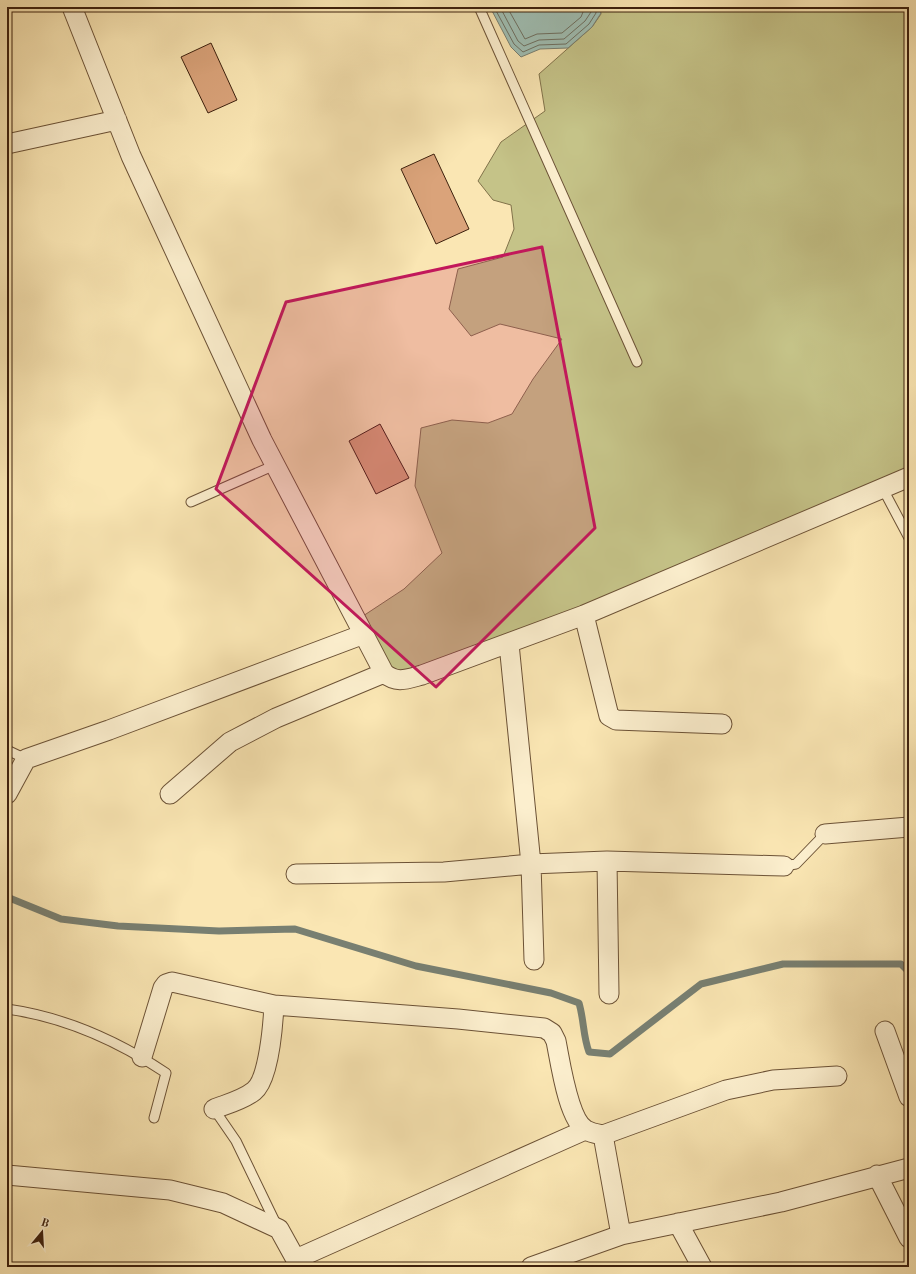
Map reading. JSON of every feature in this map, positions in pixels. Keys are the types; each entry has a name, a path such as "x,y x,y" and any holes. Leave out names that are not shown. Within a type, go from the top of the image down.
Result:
{"street":[{"path":"72,7 130,156 275,465 384,674 391,679 400,680 422,675 584,615 909,477"},
{"path":"7,144 117,120"},
{"path":"584,615 609,716 616,720 722,724"},
{"path":"7,794 26,759 109,730 364,634"},
{"path":"509,644 531,864 534,960"},
{"path":"170,794 230,742 276,718 384,674"},
{"path":"825,834 909,827"},
{"path":"608,862 609,994"},
{"path":"296,874 444,872 531,864 608,862 784,866"},
{"path":"142,1057 163,988 166,984 172,982 274,1005 458,1019 544,1028 552,1033 556,1041 569,1103 585,1130"},
{"path":"214,1109 241,1099 254,1091 261,1083 268,1050 274,1005"},
{"path":"885,1031 909,1097"},
{"path":"7,1175 170,1190 224,1203 279,1229 298,1263 585,1130 603,1135 726,1090 773,1080 837,1076"},
{"path":"603,1135 621,1235"},
{"path":"531,1267 621,1235 781,1202 877,1175 909,1168"},
{"path":"877,1175 909,1238"},
{"path":"678,1223 702,1267"}],"lane":[{"path":"479,7 637,362"},
{"path":"191,502 275,465"},
{"path":"883,489 909,538"},
{"path":"7,750 26,759"},
{"path":"784,866 796,864 825,834"},
{"path":"7,1009 47,1016 82,1029 142,1057 166,1073 154,1118"},
{"path":"214,1109 236,1141 279,1229"}],"highlighted area":[{"path":"542,247 595,528 436,687 216,489 286,302"}],"shaded area":[{"path":"599,7 909,7 909,468 581,608 419,668 401,672 390,668 363,616 404,589 442,553 415,486 421,428 452,420 488,423 512,414 533,379 562,339 500,324 471,336 449,309 458,269 503,257 514,229 511,205 493,200 478,181 501,142 545,111 539,74 592,27 601,14"}],"water":[{"path":"490,7 599,7 601,13 592,27 568,48 540,49 521,57 511,47"}],"building":[{"path":"211,43 237,100 208,113 181,57"},
{"path":"434,154 469,229 436,244 401,169"},
{"path":"380,424 409,478 376,494 349,441"}],"waterway":[{"path":"7,897 61,919 118,926 219,931 295,929 416,966 551,993 579,1003 589,1052 610,1054 701,984 783,964 901,964 909,972"}]}
